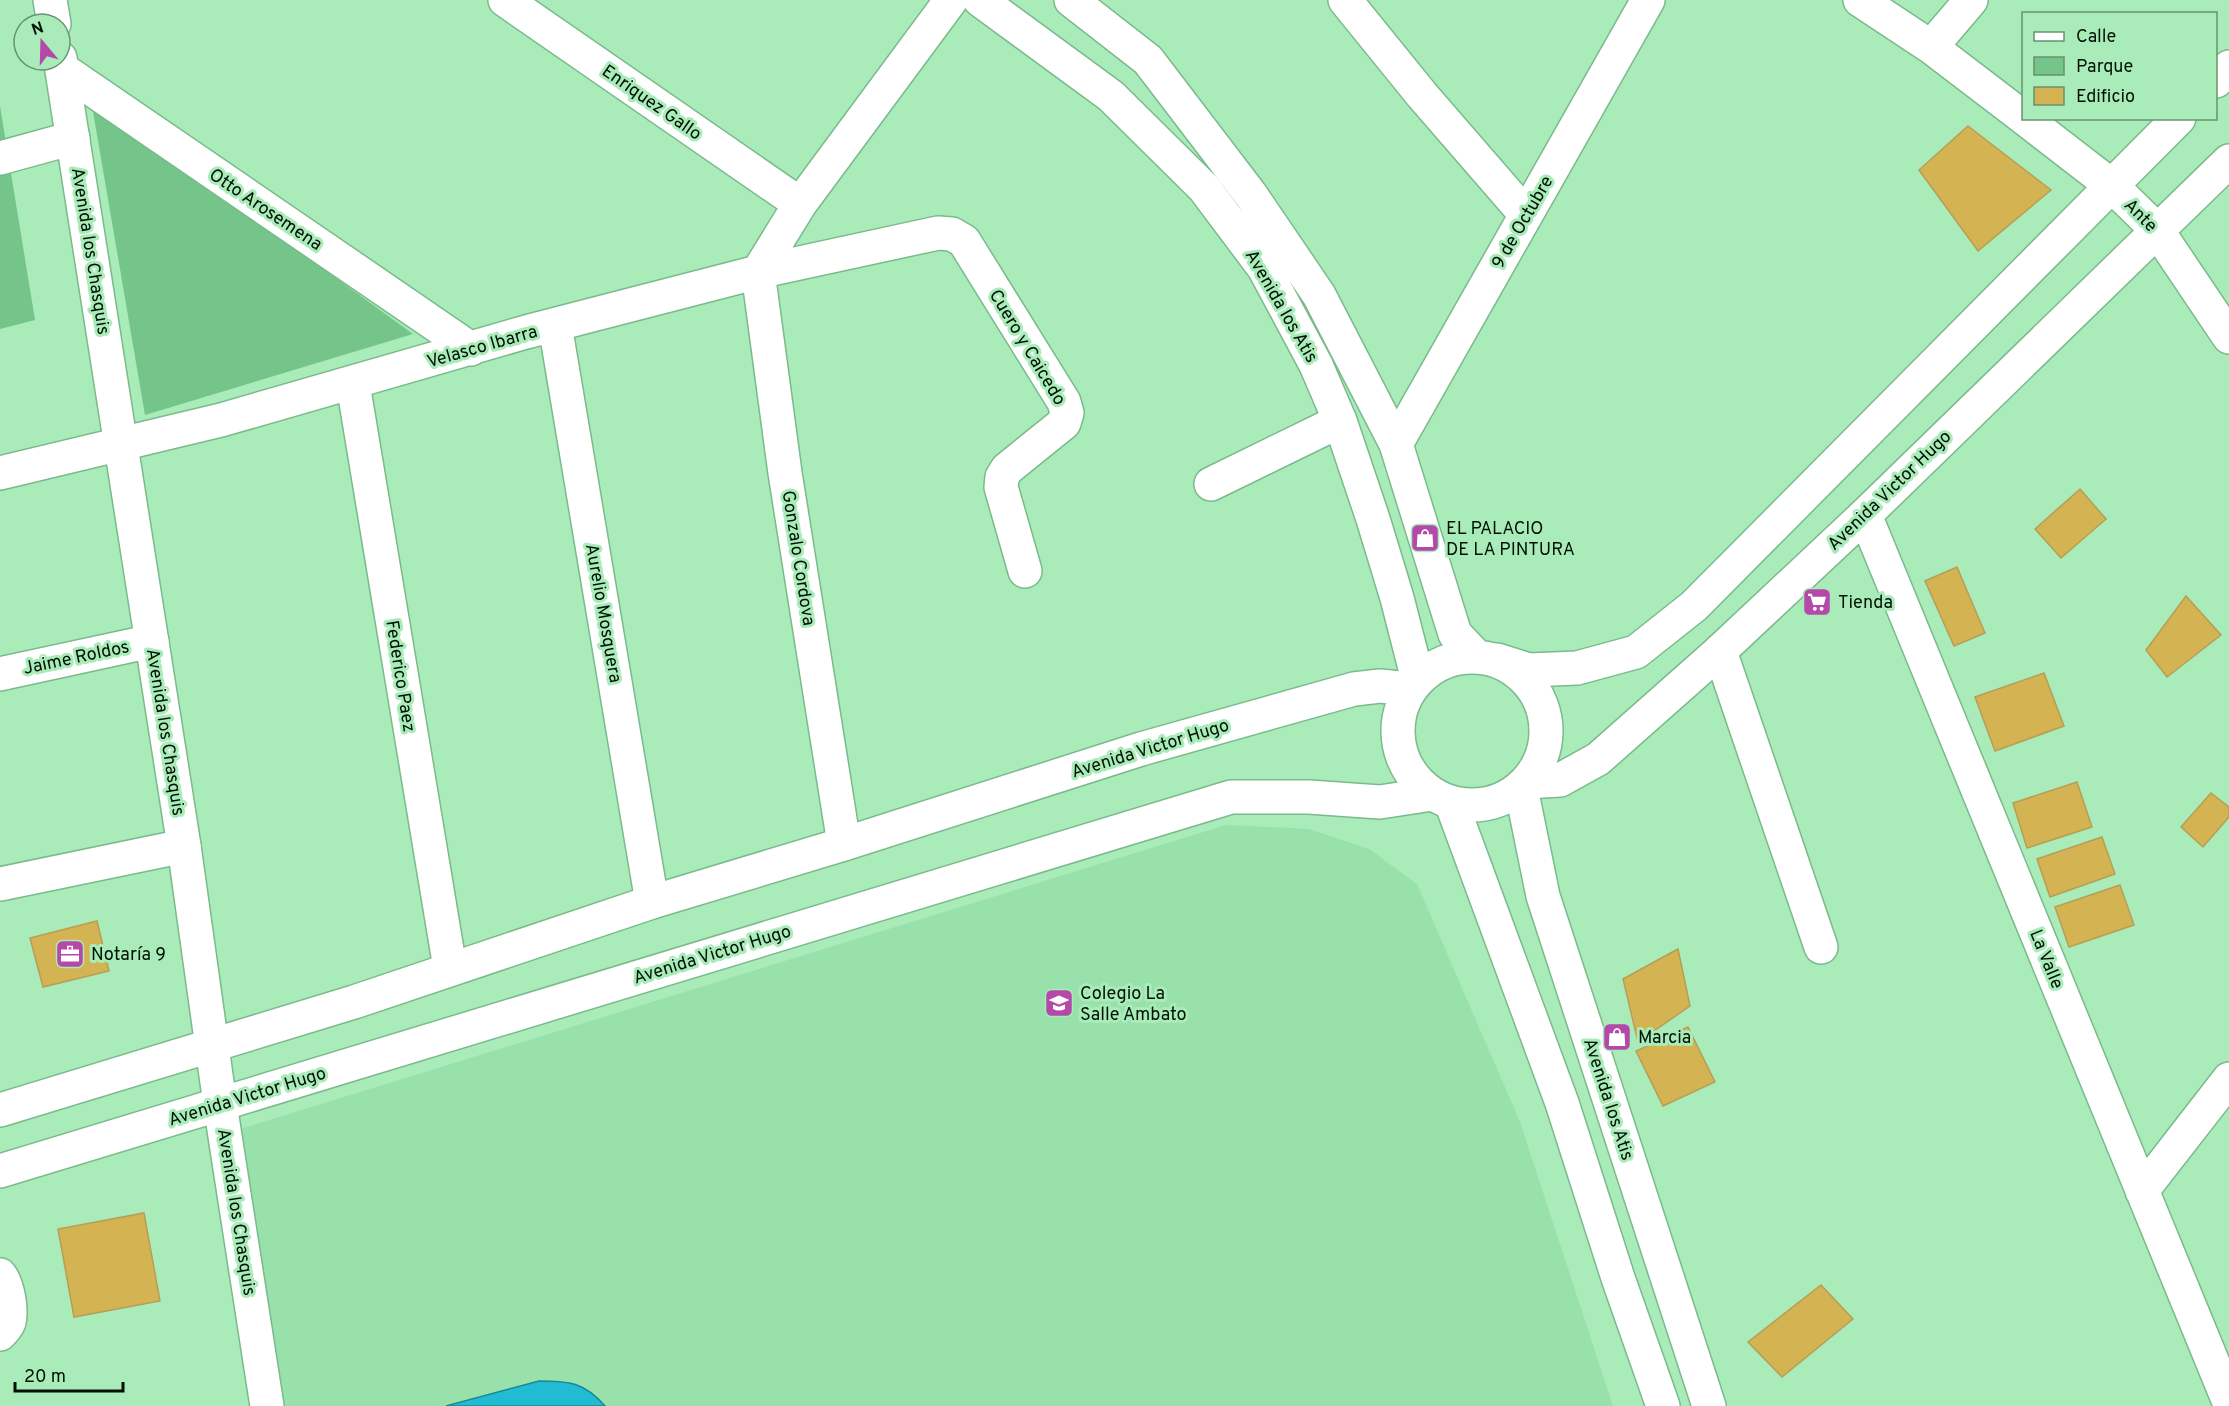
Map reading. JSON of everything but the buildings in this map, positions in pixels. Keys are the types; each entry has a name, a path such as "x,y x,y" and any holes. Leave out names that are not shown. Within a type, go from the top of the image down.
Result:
{"main road":[{"name":"Enriquez Gallo","path":"505,0 800,204"},
{"path":"758,272 800,204 951,0"},
{"name":"Avenida los Atis","path":"980,0 1111,96 1204,188 1264,268 1316,365 1340,421 1397,598 1414,684"},
{"name":"Avenida los Atis","path":"1071,0 1148,60 1251,195 1318,295 1396,444 1455,634 1487,658 1519,672 1536,691 1546,713 1547,738 1541,762 1524,785 1543,896 1709,1406"},
{"path":"1345,0 1422,95 1526,215"},
{"name":"9 de Octubre","path":"1396,444 1648,0"},
{"name":"Ante","path":"1860,0 1931,47 2022,116"},
{"path":"1931,47 1971,0"},
{"path":"2217,80 2229,67"},
{"name":"Otto Arosemena","path":"72,71 471,349"},
{"name":"Avenida los Chasquis","path":"62,72 184,846 220,1104 267,1406"},
{"name":"Ante","path":"2027,120 2112,186 2157,230 2229,337"},
{"path":"1524,785 1500,800 1475,806 1442,798 1414,778 1402,758 1397,734 1400,711 1414,684 1444,662 1487,658 1529,670 1577,668 1636,652 1694,606 2177,120"},
{"path":"0,158 73,138"},
{"name":"Avenida Victor Hugo","path":"1524,785 1560,780 1598,759 1720,651 1865,515 2229,160"},
{"name":"Velasco Ibarra","path":"0,472 221,420 555,325 758,272 938,233 952,234 964,241"},
{"name":"Cuero y Caicedo","path":"964,241 1064,402 1067,413 1064,423 1007,469 1002,477 1001,487 1025,571"},
{"name":"Gonzalo Cordova","path":"758,272 785,473 844,844"},
{"name":"Aurelio Mosquera","path":"555,325 652,902"},
{"name":"Federico Paez","path":"353,384 450,968"},
{"path":"1211,484 1340,421"},
{"name":"La Valle","path":"1865,515 2229,1402"},
{"name":"Jaime Roldos","path":"0,674 152,641"},
{"path":"1720,651 1821,947"},
{"name":"Avenida Victor Hugo","path":"0,1110 354,1002 652,902 844,844 1141,749 1354,689 1414,684"},
{"name":"Avenida Victor Hugo","path":"0,1171 1232,797 1309,797 1380,802 1442,798"},
{"path":"1442,798 1562,1103 1618,1278 1663,1406"},
{"path":"0,884 184,846"},
{"path":"2142,1191 2229,1079"},
{"path":"0,1275 5,1282 10,1314 8,1325 0,1334"}],"shaded area":[{"name":"Colegio La Salle Ambato","path":"1226,825 1309,829 1369,849 1417,884 1520,1122 1613,1406 281,1406 237,1130"}],"green space":[{"path":"91,100 413,334 145,415"},
{"path":"0,106 35,320 0,329"}],"water":[{"path":"539,1381 575,1384 590,1392 605,1406 446,1406"}],"place":[{"name":"EL PALACIO DE LA PINTURA","path":"1425,538"},
{"name":"Tienda","path":"1817,602"},
{"name":"Notaría 9","path":"70,954"},
{"name":"Colegio La Salle Ambato","path":"1059,1003"},
{"name":"Marcia","path":"1617,1037"}]}
